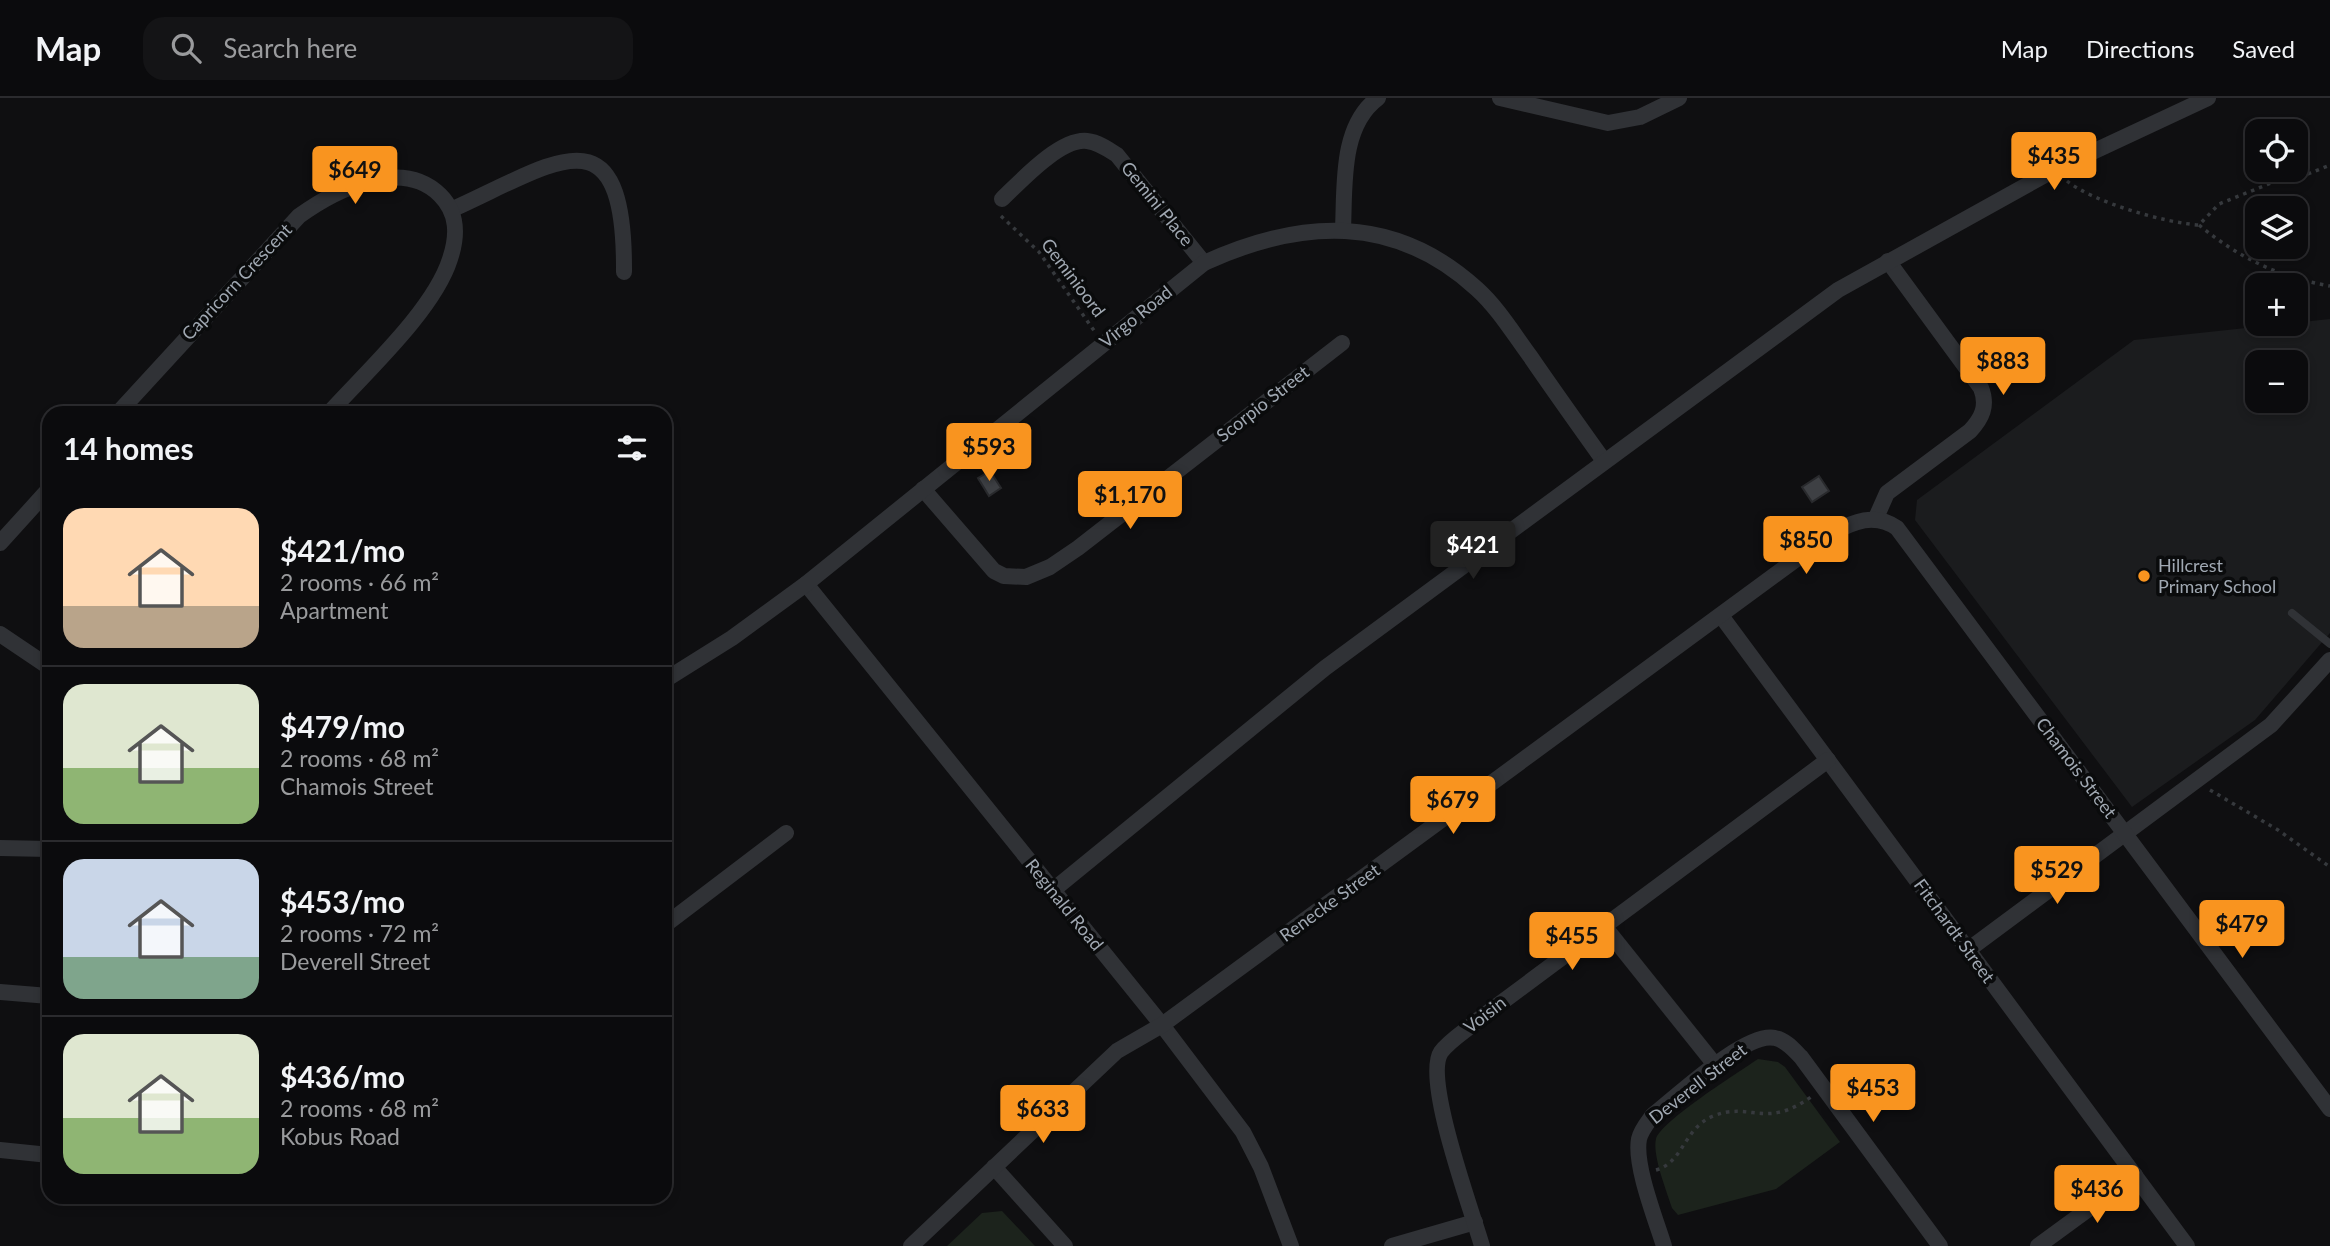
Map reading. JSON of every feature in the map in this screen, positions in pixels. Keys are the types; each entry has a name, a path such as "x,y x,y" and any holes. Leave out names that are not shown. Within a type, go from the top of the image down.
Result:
{"street":[{"path":"1343,229 1346,164 1352,137 1366,107 1378,98"},
{"path":"1500,98 1608,123 1640,117 1679,98"},
{"path":"1052,891 1325,668 1838,290 2054,170 2208,98"},
{"name":"Gemini Place","path":"1002,199 1043,162 1073,143 1086,140 1100,144 1117,155 1204,263"},
{"path":"335,406 434,294 450,258 456,228 453,209 564,160 588,161 604,172 615,190 624,241 624,272"},
{"name":"Capricorn Crescent","path":"124,406 269,246 299,216 318,202 367,183 402,177 432,187 453,209"},
{"name":"Virgo Road","path":"672,676 733,638 806,584 1204,263 1270,237 1299,231 1343,229 1413,246 1452,269 1478,289 1497,311 1604,461"},
{"path":"1875,520 1887,493 1970,431 1979,421 1985,403 1981,388 1888,261"},
{"name":"Scorpio Street","path":"923,489 994,571 1026,578 1050,567 1078,548 1342,343"},
{"path":"0,543 42,497"},
{"name":"Renecke Street","path":"911,1246 1117,1051 1162,1026 1832,534 1864,519 1875,520"},
{"name":"Chamois Street","path":"1875,520 1897,528 2330,1109"},
{"name":"Reginald Road","path":"806,584 1162,1026 1243,1132 1261,1167 1291,1246"},
{"name":"Fitchardt Street","path":"1721,617 2187,1246"},
{"path":"0,634 42,662"},
{"path":"1968,950 2271,724 2330,660"},
{"name":"Voisin","path":"1482,1246 1438,1098 1435,1068 1441,1052 1478,1020 1828,761"},
{"path":"672,920 786,833"},
{"path":"0,848 42,849"},
{"path":"1604,926 1716,1066"},
{"path":"0,992 42,995"},
{"name":"Deverell Street","path":"1664,1246 1643,1173 1639,1139 1645,1126 1653,1115 1716,1066 1754,1041 1776,1038 1793,1048 1940,1246"},
{"path":"0,1150 42,1155"},
{"path":"994,1167 1065,1246"},
{"path":"2038,1246 2135,1175"},
{"path":"1392,1246 1475,1222"}],"lane":[{"path":"2292,613 2330,645"}],"path":[{"path":"2199,225 2218,204 2276,181 2308,174 2330,165"},
{"path":"2054,170 2076,188 2131,211 2178,224 2199,225 2245,259 2281,275 2330,286"},
{"name":"Geminioord","path":"1002,199 997,207 1000,215 1039,252 1085,314 1101,345"},
{"path":"2205,788 2278,830 2330,867"},
{"path":"1643,1173 1665,1167 1677,1155 1686,1138 1715,1115 1733,1112 1768,1116 1782,1113 1823,1088"}],"shaded area":[{"name":"Hillcrest Primary School","path":"2330,319 2330,633 2255,720 2132,807 1915,520 1917,500 2134,340 2245,328 2245,336 2308,336 2308,321"},
{"path":"1758,1059 1778,1062 1785,1067 1840,1142 1776,1189 1678,1215 1672,1208 1661,1174 1656,1154 1656,1139 1685,1109"},
{"path":"1002,1211 1035,1246 947,1246 982,1213"}],"building":[{"path":"990,471 1001,488 989,496 978,478"},
{"path":"1819,476 1829,491 1812,502 1802,487"}],"place":[{"name":"Hillcrest Primary School","path":"2144,576"}]}
